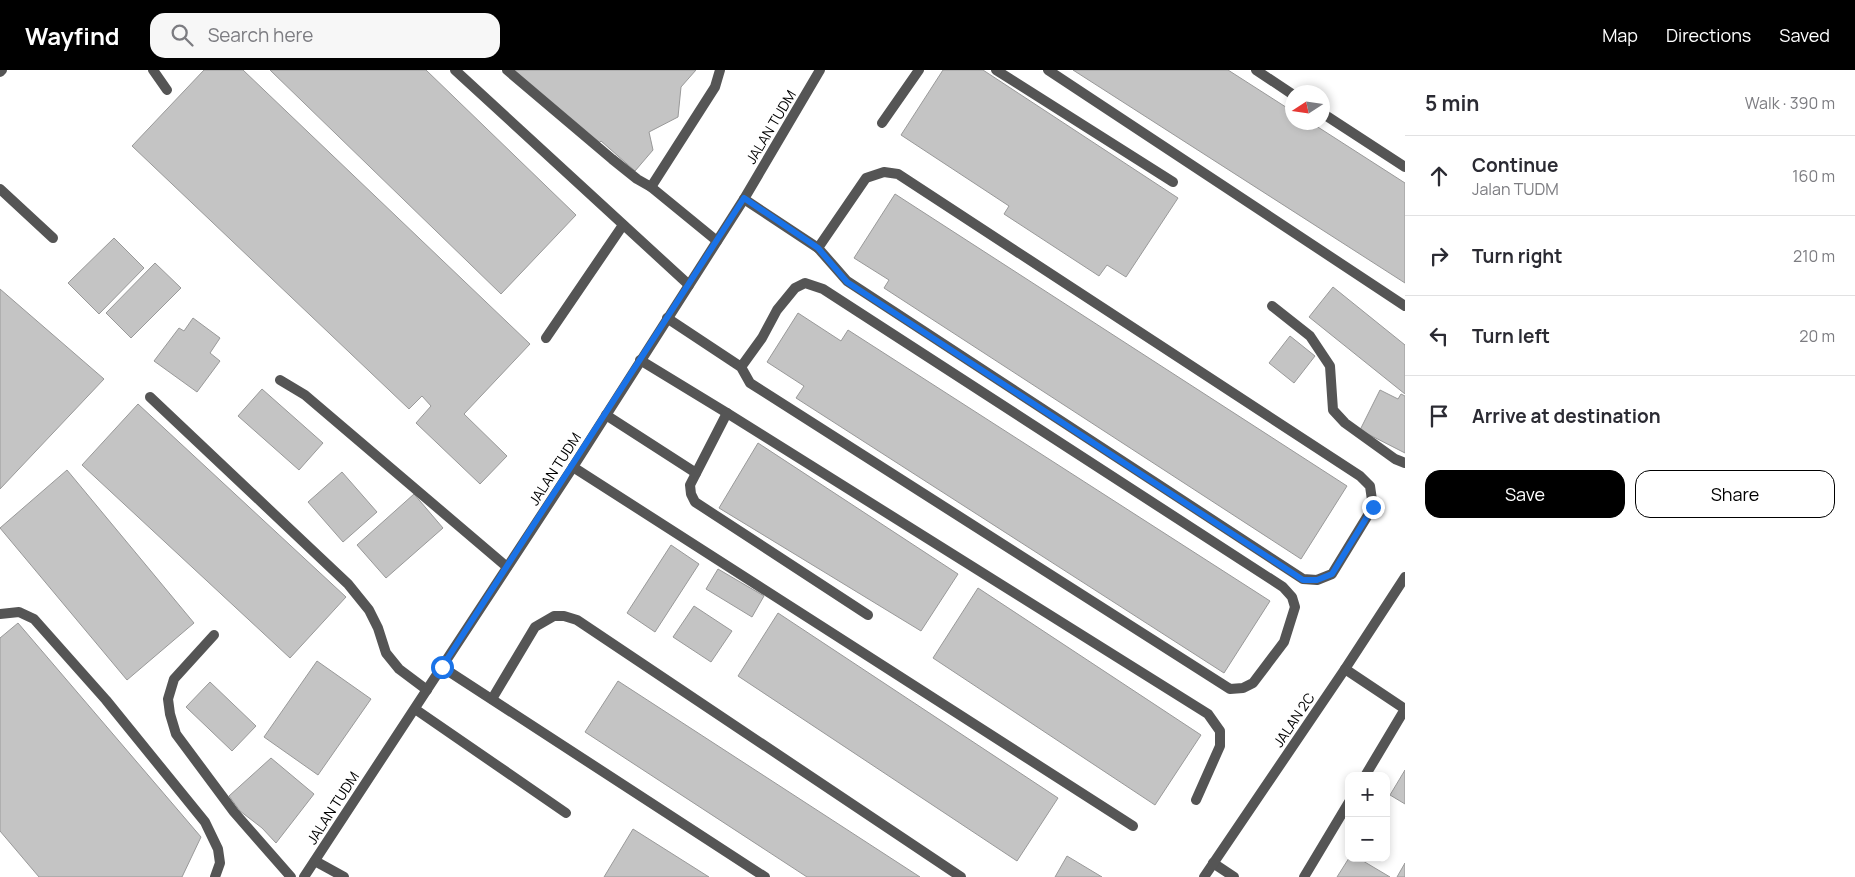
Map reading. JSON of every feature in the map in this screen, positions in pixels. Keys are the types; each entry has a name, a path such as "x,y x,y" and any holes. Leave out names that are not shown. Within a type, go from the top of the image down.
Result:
{"street":[{"path":"153,70 167,90"},
{"path":"455,70 688,285"},
{"path":"507,70 612,159 637,179 651,187 717,241"},
{"path":"651,187 715,87 720,70"},
{"name":"JALAN TUDM","path":"304,877 606,415 744,198 820,70"},
{"path":"882,123 919,70"},
{"path":"996,70 1173,182"},
{"path":"1048,70 1405,306"},
{"path":"1256,70 1285,89"},
{"path":"1330,119 1405,167"},
{"path":"744,198 818,248 847,282 1303,580 1317,580 1332,574 1373,507 1370,486 1360,476 898,174 884,172 866,178 818,248"},
{"path":"0,189 53,238"},
{"path":"546,338 623,225"},
{"path":"667,318 741,367 750,383 1230,689 1243,688 1253,683 1284,642 1295,608 1292,597 1283,587 823,288 805,283 795,288 777,310 762,338 741,367"},
{"path":"1272,306 1310,336 1330,366 1333,410 1345,423 1395,459 1405,463"},
{"path":"640,360 727,412 1208,714 1220,731 1220,746 1196,800"},
{"path":"280,380 305,395 507,567"},
{"path":"150,397 348,584 370,610 386,653 399,669 427,690"},
{"path":"727,412 690,485 691,494 695,502 868,615"},
{"path":"606,415 696,473"},
{"path":"573,466 1133,826"},
{"name":"JALAN 2C","path":"1204,877 1405,577"},
{"path":"0,614 19,612 34,619 125,723 205,822 218,849 220,863 215,877"},
{"path":"492,699 535,626 554,616 564,616 576,620 961,877"},
{"path":"214,635 174,679 168,698 170,714 176,734 234,812 291,877"},
{"path":"442,667 765,877"},
{"path":"1345,669 1405,710 1367,772"},
{"path":"414,709 566,812"},
{"path":"1304,877 1345,809"},
{"path":"315,861 344,877"},
{"path":"1213,863 1234,877"}],"building":[{"path":"204,70 243,70 530,344 464,414 507,456 480,484 416,423 431,406 422,396 409,409 132,146"},
{"path":"270,70 426,70 576,215 501,294"},
{"path":"511,70 696,70 681,87 678,117 649,132 653,150 635,171 601,141 596,146"},
{"path":"943,70 983,70 1178,198 1126,277 1107,265 1099,276 1004,214 1009,206 901,135"},
{"path":"1073,70 1228,70 1285,107 1285,130 1322,130 1405,183 1405,283"},
{"path":"895,194 1347,486 1301,559 884,288 889,280 854,258"},
{"path":"114,238 144,268 99,314 68,283"},
{"path":"155,263 181,288 131,338 106,313"},
{"path":"1333,287 1405,345 1405,394 1309,317"},
{"path":"0,289 104,379 0,489"},
{"path":"798,313 841,341 848,330 1270,601 1224,673 796,398 804,386 767,362"},
{"path":"193,318 220,338 210,353 220,361 197,392 154,361 179,328 184,331"},
{"path":"1290,336 1315,356 1294,383 1269,363"},
{"path":"262,389 323,443 299,470 238,416"},
{"path":"1380,390 1398,399 1401,394 1405,396 1405,453 1360,430"},
{"path":"138,404 346,597 290,658 82,465"},
{"path":"758,443 958,574 921,631 719,508"},
{"path":"67,470 194,623 127,680 0,528"},
{"path":"342,472 377,512 343,542 308,502"},
{"path":"414,494 443,528 386,578 357,545"},
{"path":"671,545 699,564 655,632 627,613"},
{"path":"718,569 764,596 752,617 706,589"},
{"path":"978,588 1201,735 1155,805 933,658"},
{"path":"694,606 732,631 711,662 673,637"},
{"path":"778,613 1058,798 1017,861 738,676"},
{"path":"18,623 201,837 182,877 39,877 0,831 0,638"},
{"path":"317,661 371,699 318,775 264,737"},
{"path":"618,681 920,877 807,877 585,732"},
{"path":"210,682 256,726 232,751 186,707"},
{"path":"271,758 314,794 276,843 262,828 240,811 229,796"},
{"path":"1405,770 1405,804 1390,795"},
{"path":"633,829 709,877 604,877"},
{"path":"1067,856 1102,877 1055,877"},
{"path":"1346,862 1365,862 1390,877 1337,877"},
{"path":"1405,863 1405,877 1397,877"}],"route":[{"path":"442,667 744,198 818,248 847,282 1303,580 1317,580 1332,574 1373,507"}]}
